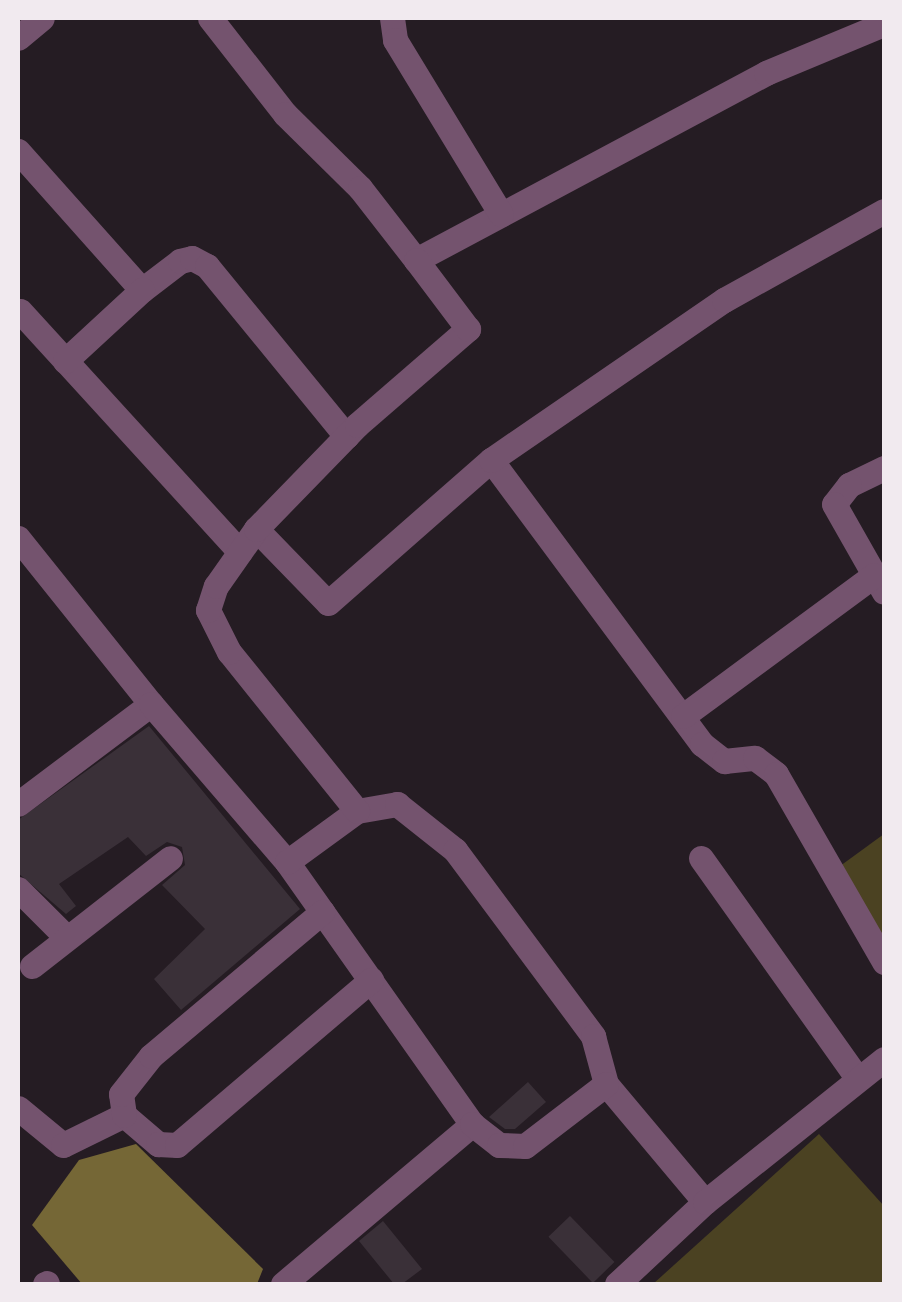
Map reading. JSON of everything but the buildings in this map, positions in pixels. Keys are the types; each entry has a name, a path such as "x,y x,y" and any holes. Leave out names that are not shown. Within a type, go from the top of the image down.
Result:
{"street":[{"path":"18,38 42,18"},
{"path":"210,18 285,114 360,188 468,329 346,436 256,530 216,586 208,610 214,628 358,810"},
{"path":"392,18 395,40 502,214"},
{"path":"416,260 766,73 884,24"},
{"path":"18,152 142,290"},
{"path":"256,530 328,603 491,460 724,300 884,211"},
{"path":"65,361 142,290 180,261 199,260 346,436"},
{"path":"18,311 240,552"},
{"path":"491,460 710,753 724,761 755,758 776,774 884,962"},
{"path":"683,716 879,584 834,504 850,485 884,468"},
{"path":"18,538 151,704 287,862 472,1124 499,1144 525,1146 606,1084"},
{"path":"18,804 151,704"},
{"path":"287,862 358,810 397,804 456,850 593,1036 606,1084 705,1202"},
{"path":"32,966 64,936 170,858"},
{"path":"701,858 858,1079"},
{"path":"18,889 64,936"},
{"path":"322,912 151,1056 121,1094 124,1115 158,1144 176,1145 371,980"},
{"path":"617,1284 705,1202 884,1059"},
{"path":"18,1108 64,1144 124,1115"},
{"path":"283,1284 472,1124"}],"shaded area":[{"path":"884,834 884,948 825,877"},
{"path":"819,1134 884,1206 884,1284 653,1284"},
{"path":"136,1144 263,1269 257,1284 82,1284 32,1225 79,1160"}]}
